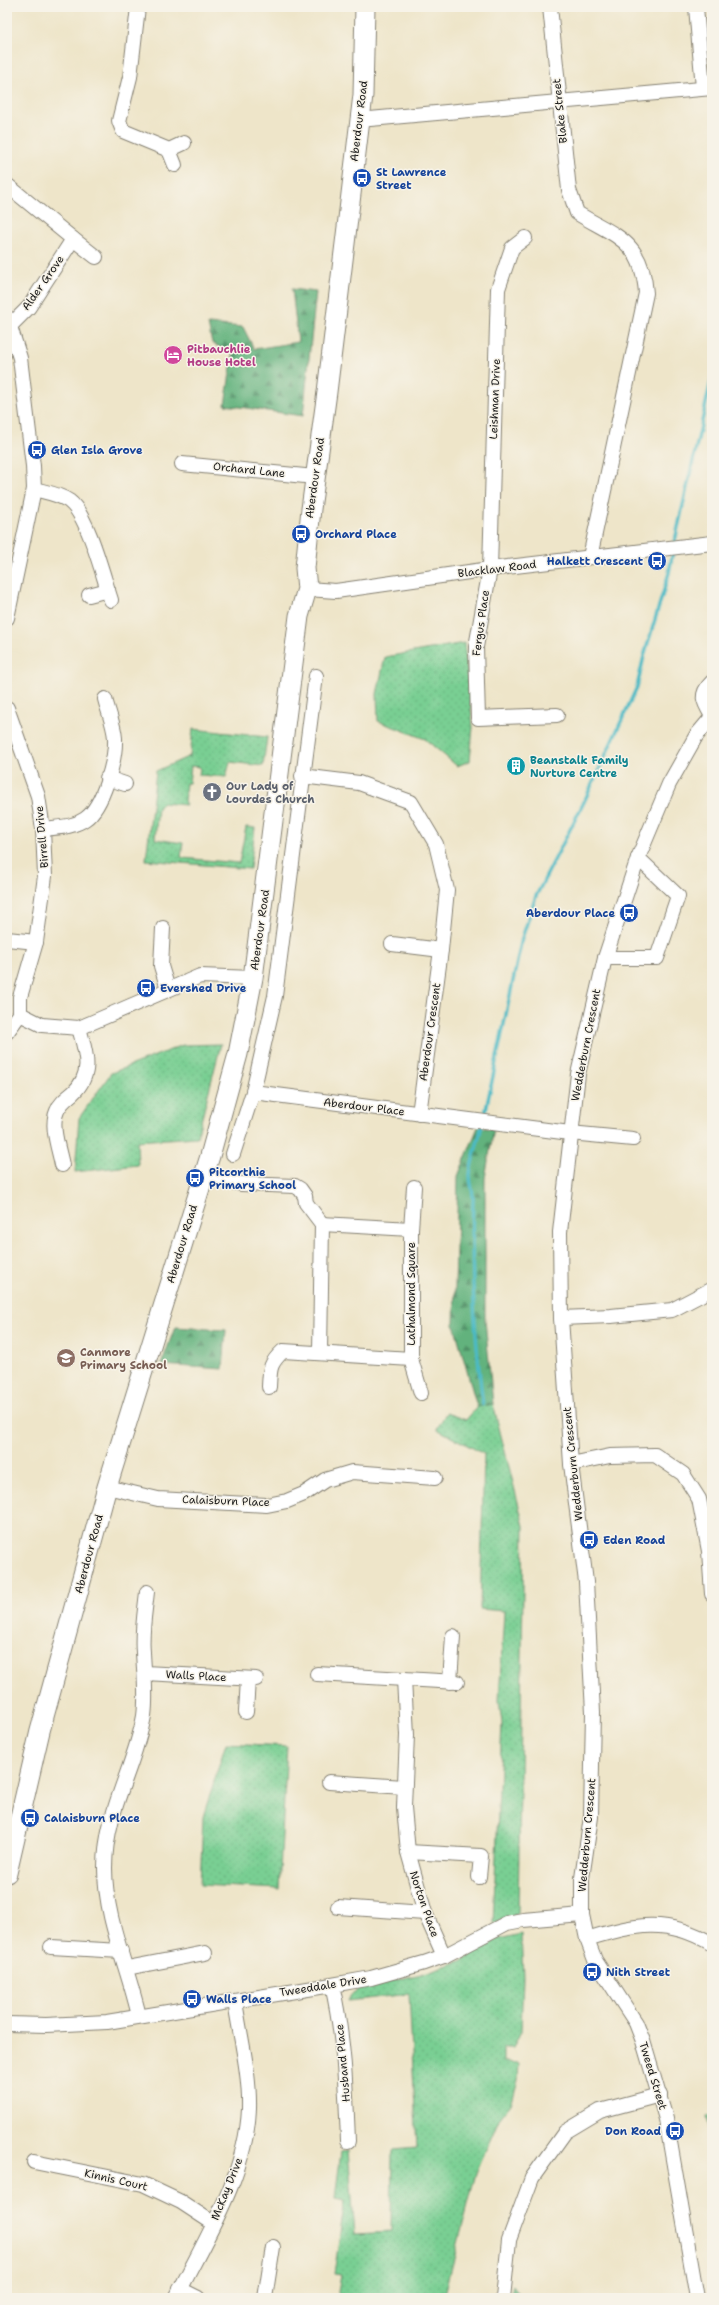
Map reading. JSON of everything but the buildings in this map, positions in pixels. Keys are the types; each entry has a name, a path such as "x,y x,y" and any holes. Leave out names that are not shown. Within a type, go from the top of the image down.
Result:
{"main road":[{"name":"Aberdour Road","path":"7,1873 40,1731 107,1487 203,1176 238,1054 253,978 299,616 307,589 305,568 315,477 327,392 359,120 365,57 365,7"}],"street":[{"path":"138,7 130,77 119,121 120,127 123,131 169,150 175,166"},
{"name":"Blake Street","path":"550,7 558,100 569,190 577,213 624,239 638,258 644,277 646,293 590,558"},
{"path":"359,120 558,100 707,88 696,7"},
{"path":"169,150 184,143"},
{"path":"7,185 96,257"},
{"name":"Leishman Drive","path":"490,569 498,289 512,248 525,238"},
{"name":"Alder Grove","path":"9,321 29,307 73,239"},
{"path":"7,618 9,595 34,489 34,466 22,372 9,321"},
{"name":"Orchard Lane","path":"182,464 315,477"},
{"path":"34,489 60,496 74,506 93,546 109,595 89,595"},
{"name":"Blacklaw Road","path":"307,589 336,591 490,569 712,543"},
{"name":"Fergus Place","path":"490,569 476,647 478,718 556,715"},
{"name":"Aberdour Road","path":"233,1154 253,1092 275,996 310,712 316,676"},
{"name":"Wedderburn Crescent","path":"587,1939 582,1915 582,1878 591,1817 593,1712 586,1582 571,1464 561,1318 560,1232 570,1133 578,1074 605,958 638,858 669,784 696,736 712,716 703,702 705,689 712,682"},
{"path":"43,829 72,826 85,819 94,810 107,778 115,751 115,736 105,699"},
{"name":"Birrell Drive","path":"7,708 38,796 43,829 45,876 36,942"},
{"path":"287,710 310,712"},
{"name":"Aberdour Crescent","path":"302,776 359,783 411,802 436,844 447,890 441,950 419,1114"},
{"path":"107,778 125,784"},
{"path":"605,958 657,958 678,896 638,858"},
{"path":"163,928 161,966 168,988"},
{"path":"7,939 36,942 20,997 20,1014 7,1032"},
{"path":"392,944 441,950"},
{"path":"20,1014 42,1025 79,1028 168,988 200,976 212,974 253,978"},
{"path":"62,1165 55,1126 56,1111 61,1103 78,1088 88,1069 88,1059 79,1028"},
{"name":"Aberdour Place","path":"253,1092 570,1133"},
{"path":"570,1133 633,1139"},
{"path":"203,1176 241,1184 295,1186 300,1189 305,1196 306,1203 322,1224 320,1353"},
{"name":"Lathalmond Square","path":"414,1187 411,1229 410,1359 421,1393"},
{"name":"Lathalmond Square","path":"322,1224 411,1229"},
{"path":"561,1318 611,1316 672,1310 712,1289"},
{"name":"Lathalmond Square","path":"270,1387 271,1365 273,1360 283,1351 410,1359"},
{"path":"571,1464 610,1456 655,1455 683,1474 699,1499 710,1551 712,1594"},
{"name":"Calaisburn Place","path":"107,1487 158,1499 267,1505 287,1501 304,1494 324,1480 352,1472 435,1478"},
{"path":"139,2016 108,1900 105,1869 106,1843 112,1812 131,1763 144,1716 146,1694 142,1651 146,1592"},
{"path":"317,1674 454,1682 453,1636"},
{"name":"Walls Place","path":"145,1673 252,1679 246,1712"},
{"name":"Norton Place","path":"404,1679 407,1735 404,1787 408,1852 425,1912 444,1956"},
{"path":"329,1782 404,1787"},
{"name":"Norton Place","path":"408,1852 481,1856 479,1877"},
{"path":"338,1908 425,1912"},
{"name":"Tweeddale Drive","path":"7,2024 79,2024 139,2016 332,1985 384,1974 444,1956 507,1923 523,1920 582,1915"},
{"path":"587,1939 623,1927 655,1924 686,1932 712,1944"},
{"name":"Tweed Street","path":"587,1939 595,1960 636,2023 660,2095 666,2119 697,2298"},
{"path":"51,1947 121,1951"},
{"path":"127,1968 205,1953"},
{"name":"Husband Place","path":"332,1985 338,2011 346,2073 348,2141"},
{"name":"McKay Drive","path":"178,2294 213,2223 239,2164 246,2137 249,2108 247,2076 234,2000"},
{"path":"503,2298 509,2240 529,2185 532,2178 565,2132 600,2111 660,2095"},
{"name":"Kinnis Court","path":"34,2162 143,2184 180,2202 213,2223"},
{"path":"265,2298 273,2247"},
{"path":"178,2294 198,2298"}],"green space":[{"path":"292,289 316,292 303,416 225,405 233,354 212,343 208,324 243,327 254,349 298,342"},
{"path":"464,643 473,727 470,761 457,766 425,739 378,721 377,694 385,657"},
{"path":"193,729 267,737 263,766 230,762 226,777 199,775 200,767 191,766 189,783 186,783 184,801 186,805 162,803 158,808 155,839 183,843 181,857 183,858 239,863 246,827 255,828 250,869 146,860 156,771 190,756"},
{"path":"221,1044 197,1137 137,1141 138,1165 75,1172 79,1118 111,1073 183,1045"},
{"path":"478,1127 494,1129 485,1178 485,1320 493,1404 477,1407 454,1324 458,1176"},
{"path":"175,1327 226,1330 223,1369 161,1365"},
{"path":"493,1404 524,1526 518,1914 493,1923 502,1723 499,1701 504,1611 480,1609 484,1454 437,1429 446,1413 466,1420 477,1407"},
{"path":"226,1743 287,1746 279,1889 200,1885 203,1817"},
{"path":"521,1934 523,1977 521,2031 513,2048 504,2048 504,2062 519,2063 518,2080 511,2104 499,2119 476,2173 444,2298 337,2298 341,2275 334,2274 345,2200 335,2198 341,2152 348,2151 355,2234 391,2232 392,2150 417,2148 409,1994 348,2001 351,1995 358,1989 421,1974 460,1961 499,1939"},
{"path":"712,2115 712,2143 707,2116"},
{"path":"513,2285 522,2298 510,2298"}],"waterway":[{"path":"674,545 712,377"},
{"path":"484,1119 522,938 536,896 583,804 637,687 644,656 669,573 673,551"},
{"path":"482,1125 470,1175 473,1199 472,1253 474,1304 483,1405"}],"place":[{"name":"St Lawrence Street","path":"362,178"},
{"name":"Pitbauchlie House Hotel","path":"173,355"},
{"name":"Glen Isla Grove","path":"37,450"},
{"name":"Orchard Place","path":"301,534"},
{"name":"Halkett Crescent","path":"657,561"},
{"name":"Beanstalk Family Nurture Centre","path":"516,766"},
{"name":"Our Lady of Lourdes Church","path":"212,792"},
{"name":"Aberdour Place","path":"629,913"},
{"name":"Evershed Drive","path":"146,988"},
{"name":"Pitcorthie Primary School","path":"195,1178"},
{"name":"Canmore Primary School","path":"66,1358"},
{"name":"Eden Road","path":"589,1540"},
{"name":"Calaisburn Place","path":"30,1818"},
{"name":"Nith Street","path":"592,1972"},
{"name":"Walls Place","path":"192,1999"},
{"name":"Don Road","path":"675,2131"}]}
